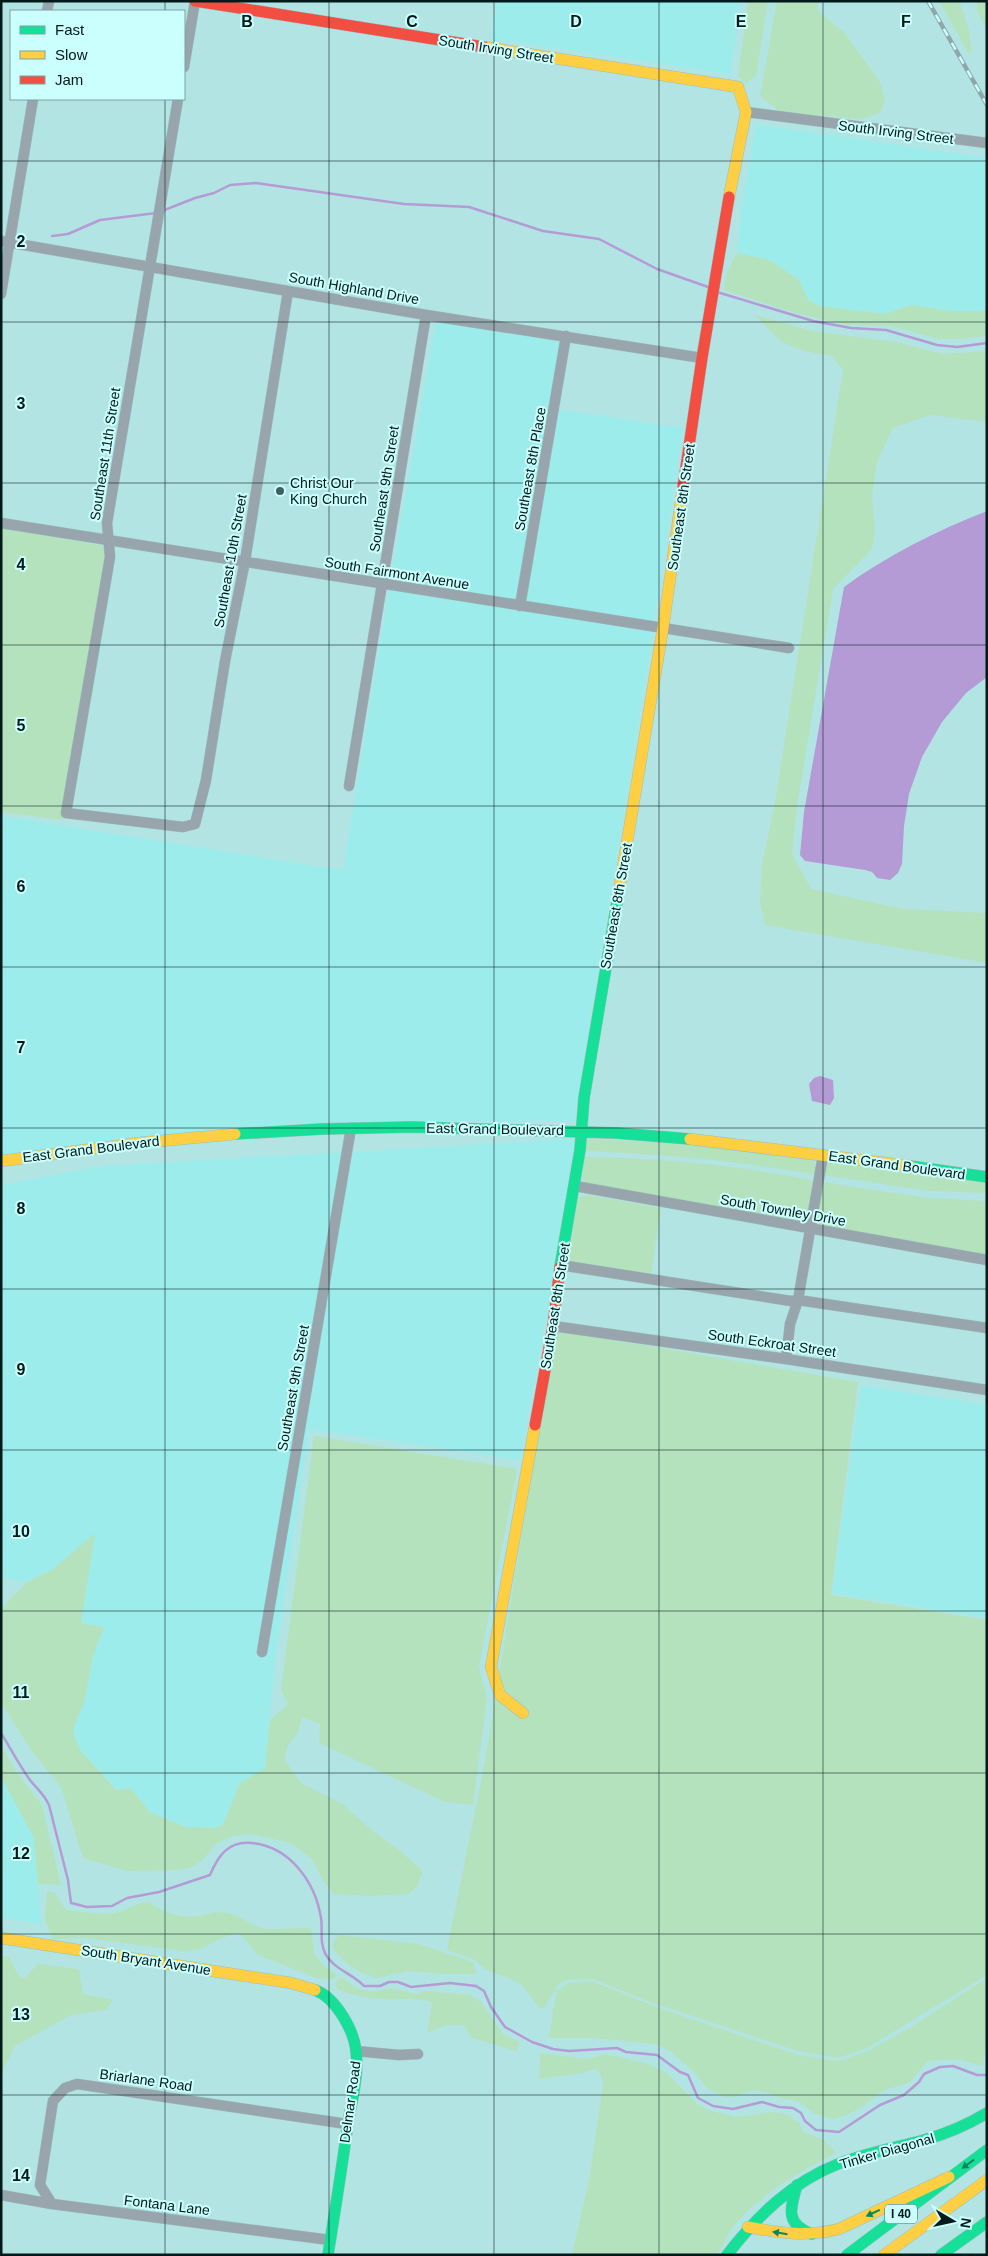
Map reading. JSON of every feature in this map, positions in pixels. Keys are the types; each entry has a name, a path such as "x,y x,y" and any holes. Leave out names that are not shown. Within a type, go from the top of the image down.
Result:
{"main road":[{"name":"South Irving Street","path":"195,1 738,87 746,112"},
{"name":"Southeast 8th Street","path":"523,1713 506,1703 494,1688 491,1667 553,1326 560,1265 575,1186 588,1069 663,628 712,296 738,145 746,112"},
{"name":"East Grand Boulevard","path":"1,1161 167,1139 351,1128 429,1127 582,1131 724,1142 987,1177"},
{"name":"South Bryant Avenue","path":"1,1938 291,1983"},
{"name":"Delmar Road","path":"291,1983 320,1992 339,2010 350,2029 356,2051 355,2081 328,2255"},
{"name":"Tinker Diagonal","path":"727,2255 748,2228 771,2204 797,2185 824,2170 855,2158 947,2134 987,2113"},
{"name":"I 40","path":"847,2255 987,2150"},
{"path":"748,2228 797,2235 813,2235 840,2229 949,2177"},
{"name":"I 40","path":"884,2255 987,2180"},
{"path":"797,2185 790,2208 792,2220 798,2229 813,2235"},
{"path":"905,2255 987,2187"},
{"path":"941,2255 987,2222"}],"street":[{"path":"185,61 195,1"},
{"path":"1,294 5,242 33,100"},
{"name":"Southeast 11th Street","path":"178,100 107,523 110,557 66,813 184,827"},
{"name":"South Irving Street","path":"746,112 987,143"},
{"name":"South Highland Drive","path":"5,242 426,315 702,358"},
{"name":"Southeast 10th Street","path":"184,827 195,824 206,780 225,661 245,561 288,291"},
{"name":"Southeast 9th Street","path":"348,786 426,315"},
{"name":"Southeast 8th Place","path":"520,606 566,336"},
{"name":"South Fairmont Avenue","path":"1,523 245,561 382,585 789,648"},
{"name":"Southeast 9th Street","path":"262,1652 351,1128"},
{"path":"786,1359 790,1324 798,1300 823,1154"},
{"name":"South Townley Drive","path":"575,1186 987,1260"},
{"path":"560,1265 791,1301 798,1300 987,1328"},
{"name":"South Eckroat Street","path":"553,1326 987,1390"},
{"path":"356,2051 399,2055 418,2054"},
{"name":"Briarlane Road","path":"52,2204 40,2185 53,2101 65,2088 77,2084 347,2124"},
{"name":"Fontana Lane","path":"1,2195 52,2204 330,2240"}],"shaded area":[{"path":"497,1 741,1 730,74 491,39"},
{"path":"756,124 987,158 987,309 982,311 951,311 911,305 885,314 819,306 808,299 799,280 770,260 737,253 742,205"},
{"path":"436,321 561,340 551,408 683,428 650,650 574,1122 365,1121 1,1155 1,816 343,870 388,595"},
{"path":"987,511 987,677 966,693 942,722 922,757 909,794 904,826 902,864 898,873 890,880 877,878 872,872 865,870 805,861 800,855 804,812 844,587 878,564 913,544"},
{"path":"820,1076 833,1080 834,1098 830,1105 812,1101 809,1084 814,1078"},
{"path":"571,1139 576,1145 576,1156 520,1460 309,1429 276,1654 265,1768 239,1784 224,1823 217,1828 186,1827 151,1813 130,1788 117,1790 80,1750 73,1734 84,1703 93,1656 104,1627 81,1624 94,1534 52,1570 27,1582 1,1578 1,1185 101,1166"},
{"path":"861,1385 987,1405 987,1618 832,1593"},
{"path":"1,1777 34,1838 41,1924 1,1918"}],"green space":[{"path":"748,1 768,1 756,76 746,83 738,77"},
{"path":"777,1 818,1 818,11 844,32 880,82 885,100 880,113 861,119 791,113 779,111 760,96"},
{"path":"939,1 959,1 970,35 970,56"},
{"path":"977,1 987,1 987,31 977,11"},
{"path":"737,253 770,260 799,280 808,299 819,306 885,314 911,305 951,311 982,311 987,309 987,336 938,339 891,326 846,325 798,314 724,290 727,272"},
{"path":"755,315 813,331 896,342 942,354 987,351 987,422 930,415 893,428 877,462 872,496 875,532 872,549 833,589 797,807 792,854 811,889 903,909 987,913 987,963 765,925 760,902 762,864 775,802 843,370 831,356 804,351 780,341"},
{"path":"1,528 101,545 107,549 108,559 63,820 1,812"},
{"path":"589,1139 679,1143 812,1159 817,1169 816,1175 701,1159 584,1151 586,1142"},
{"path":"584,1157 700,1163 787,1175 815,1181 808,1217 803,1223 591,1185 582,1180"},
{"path":"829,1162 987,1183 987,1193 930,1191 823,1175"},
{"path":"822,1182 927,1198 987,1201 987,1256 821,1227 816,1220"},
{"path":"588,1195 661,1208 651,1275 572,1262 569,1256 576,1204 580,1197"},
{"path":"555,1330 858,1382 831,1595 987,1620 987,1975 865,2049 838,2058 797,2051 647,2001 593,1979 566,1980 559,1984 544,2008 539,2008 523,1986 511,1979 486,1970 475,1960 447,1950 485,1761"},
{"path":"314,1436 517,1469 479,1666 487,1700 473,1805 445,1802 319,1743 320,1724 302,1717 297,1735 287,1747 285,1761 301,1783 341,1803 423,1871 417,1887 408,1894 370,1896 334,1894 323,1881 312,1859 291,1843 251,1834 232,1836 214,1845 204,1859 190,1868 177,1870 127,1871 83,1858 61,1787 33,1753 1,1703 1,1605 5,1605 27,1582 52,1570 95,1533 81,1623 104,1627 93,1656 84,1703 73,1734 80,1750 116,1790 130,1788 151,1813 186,1827 217,1828 224,1823 239,1784 265,1768 270,1720 287,1705 289,1706 281,1690"},
{"path":"1,1746 16,1771 42,1805 61,1885 38,1884 34,1838 1,1777"},
{"path":"47,1891 54,1892 66,1910 99,1914 113,1913 149,1902 179,1916 193,1917 223,1912 235,1915 264,1929 311,1929 314,1953 322,1964 337,1975 332,1980 314,1977 258,1955 246,1940 237,1933 219,1939 201,1949 184,1951 86,1938 52,1939 45,1919"},
{"path":"339,1935 419,1944 473,1962 477,1974 439,1974 409,1971 377,1978 364,1974 349,1965 337,1954 333,1948 334,1941"},
{"path":"1,1956 10,1957 18,1976 25,1978 38,1964 79,1969 83,1994 113,2000 106,2010 71,2015 15,2046 1,2074"},
{"path":"341,1977 358,1989 375,1992 390,1988 418,1994 424,1991 471,1995 481,2002 503,2034 519,2042 517,2051 472,2038 463,2025 447,2025 427,2033 432,2003 414,1999 375,1999 338,1990 335,1984"},
{"path":"987,1978 987,2035 983,2066 957,2059 927,2061 911,2082 882,2091 862,2107 847,2115 833,2119 815,2114 798,2101 784,2099 768,2093 753,2090 735,2097 725,2097 707,2088 692,2070 671,2052 656,2044 593,2038 549,2038 556,1992 568,1983 592,1981 659,2008 798,2055 838,2061 866,2052 911,2027"},
{"path":"540,2053 587,2059 605,2054 649,2064 668,2074 697,2104 711,2111 737,2117 773,2112 787,2114 800,2124 802,2131 824,2140 836,2153 778,2186 752,2207 730,2231 716,2255 572,2255 590,2175 603,2083 600,2073 595,2069 582,2073 539,2079"}],"waterway":[{"path":"162,211 214,193 230,185 256,183 404,204 469,207 543,231 599,239 657,269 708,287"},
{"path":"52,236 68,234 100,220 156,213"},
{"path":"717,292 813,321 851,328 886,330 937,345 957,347 987,343"},
{"path":"1,1733 26,1774 49,1805 68,1880 71,1903 87,1907 112,1906 127,1898 159,1892 210,1875 220,1856 230,1847 236,1844 251,1843 277,1851 298,1868 313,1891 318,1904 322,1941 326,1955 329,1960 364,1986 380,1986 389,1982 398,1982 411,1987 450,1983 476,1986 484,1991 491,2007 505,2027 532,2042 553,2049 569,2051 617,2048 626,2052 657,2055 680,2072 688,2075 698,2098 713,2106 733,2109 762,2102 779,2107 793,2108 801,2113 805,2121 816,2130 839,2132 880,2105 904,2095 919,2082 924,2074 940,2067 953,2066 977,2075 987,2075"}],"railway":[{"path":"928,1 987,105"}],"traffic: fast":[{"path":"560,1267 580,1150 584,1098 619,890"},
{"path":"235,1134 322,1129 412,1127 616,1133 690,1139"},
{"path":"910,1166 987,1177"},
{"path":"315,1990 330,2000 342,2015 352,2034 357,2060 355,2087 328,2255"},
{"path":"727,2255 776,2202 805,2180 821,2171 859,2157 940,2135 987,2113"},
{"path":"847,2255 987,2150"},
{"path":"797,2185 792,2215 797,2226 812,2234"},
{"path":"941,2255 987,2222"}],"traffic: slow":[{"path":"484,47 738,87 746,112 729,197"},
{"path":"619,890 663,628 683,487"},
{"path":"1,1161 138,1143 235,1134"},
{"path":"690,1139 910,1166"},
{"path":"523,1713 500,1695 491,1667 535,1425"},
{"path":"1,1938 291,1983 315,1990"},
{"path":"748,2227 794,2233 816,2233 839,2229 949,2177"},
{"path":"884,2255 987,2180"}],"traffic: jam":[{"path":"195,1 484,47"},
{"path":"683,487 729,197"},
{"path":"535,1425 553,1326 560,1267"}],"place":[{"name":"Christ Our King Church","path":"280,491"}]}
